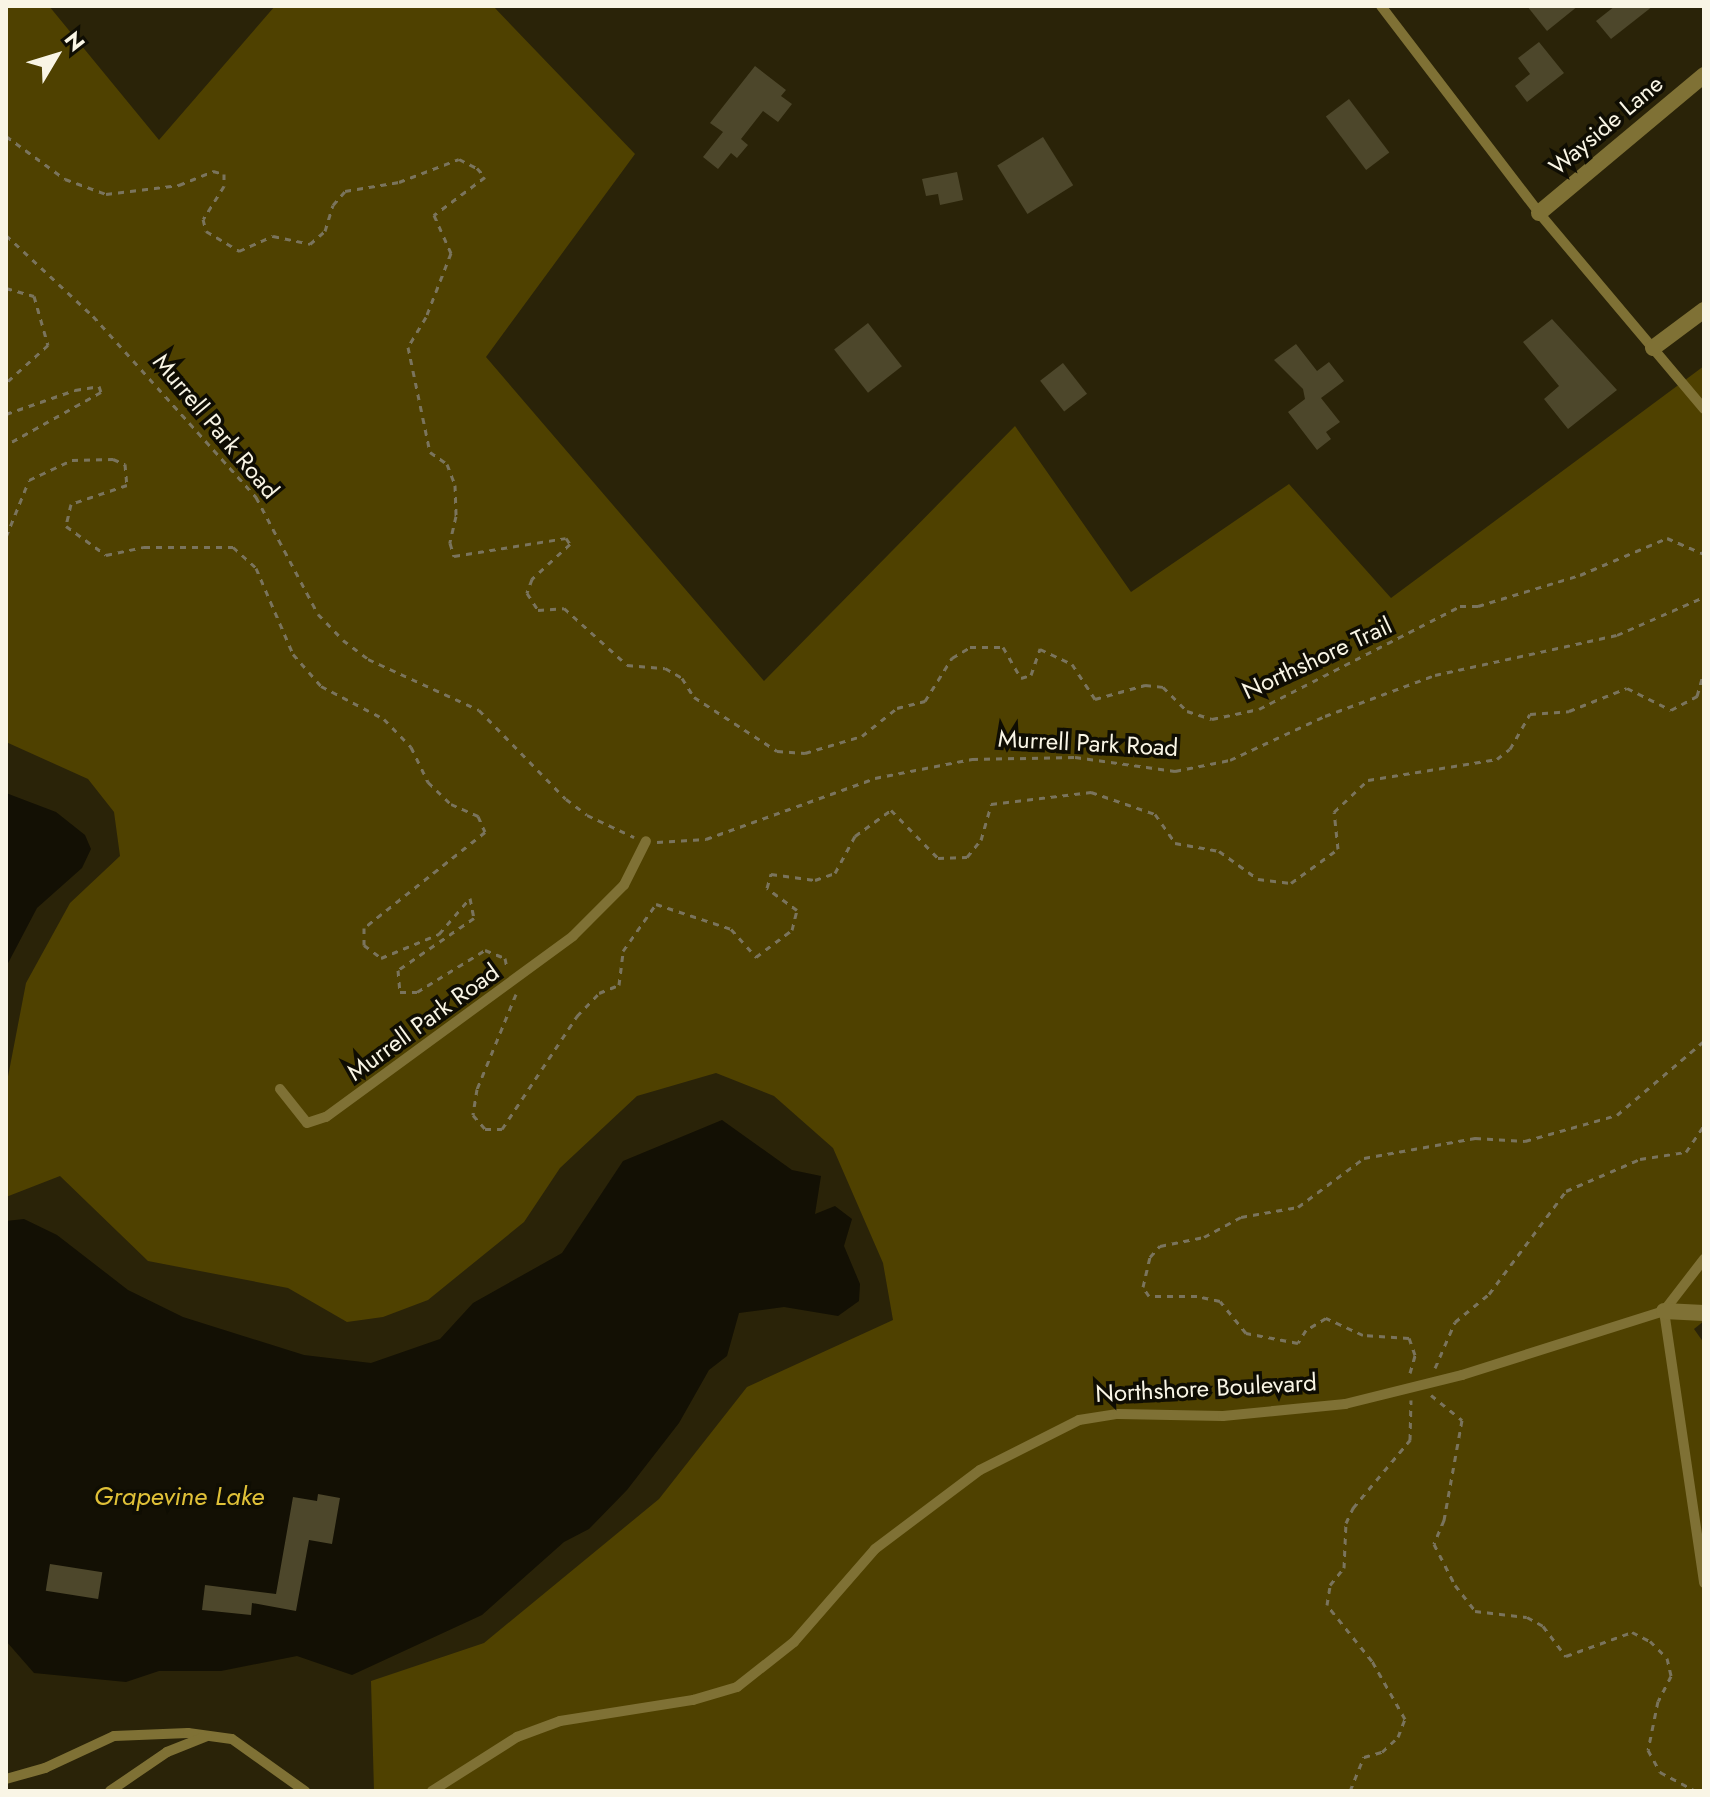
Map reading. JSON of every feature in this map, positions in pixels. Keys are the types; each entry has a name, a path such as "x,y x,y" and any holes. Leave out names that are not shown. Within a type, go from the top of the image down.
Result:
{"street":[{"name":"Wayside Lane","path":"1539,213 1704,75"},
{"path":"1653,348 1704,310"},
{"name":"Northshore Boulevard","path":"1664,1311 1704,1313"}],"lane":[{"path":"1381,6 1539,213 1704,409"},
{"name":"Murrell Park Road","path":"280,1089 312,1125 512,982 607,904 636,867 646,841"},
{"path":"1704,1259 1664,1311 1704,1583"},
{"name":"Northshore Boulevard","path":"432,1791 517,1737 560,1721 693,1700 737,1687 794,1642 875,1549 980,1470 1079,1420 1118,1414 1253,1413 1345,1404 1432,1383 1664,1311"},
{"path":"6,1779 45,1768 114,1736 209,1736 232,1739 305,1791"},
{"path":"110,1791 167,1752 209,1736"}],"path":[{"name":"Northshore Trail","path":"6,136 65,179 106,194 168,187 213,171 224,174 224,186 203,219 206,231 239,251 273,236 310,244 325,231 333,205 345,191 399,182 459,159 477,168 485,177 434,215 451,253 426,317 408,347 430,452 447,464 455,485 456,516 450,543 454,556 566,538 570,544 532,579 527,593 538,610 564,608 627,665 665,668 682,678 694,697 777,751 805,753 862,736 897,708 925,701 952,658 970,647 1003,647 1021,678 1031,675 1040,649 1072,664 1095,699 1145,685 1163,687 1187,711 1212,719 1259,709 1460,606 1478,606 1580,575 1667,538 1704,554"},
{"name":"Murrell Park Road","path":"6,235 93,316 256,497 318,614 343,640 368,659 479,710 587,815 646,841 706,839 875,778 959,761 1075,757 1175,771 1230,760 1325,716 1435,675 1617,635 1704,597"},
{"path":"6,288 34,296 48,345 6,383"},
{"path":"6,414 75,390 99,386 101,392 6,445"},
{"path":"6,537 29,480 72,460 113,459 125,464 127,485 71,504 66,526 106,555 144,547 233,547 256,568 293,654 321,686 384,719 411,747 428,782 451,804 478,816 485,832 364,928 364,945 381,958 439,934 470,898 474,918 398,970 400,992 417,992 485,950 505,958 516,994 506,1026 477,1089 473,1115 485,1129 502,1129 577,1016 599,993 619,985 623,951 656,904 731,929 756,957 792,930 797,910 767,888 771,874 815,880 835,873 855,836 891,810 938,858 967,857 981,840 991,804 1091,792 1155,814 1175,843 1219,851 1258,879 1291,883 1338,849 1334,812 1368,780 1497,759 1510,749 1530,714 1569,711 1627,688 1671,710 1697,696 1704,672"},
{"path":"1350,1791 1364,1757 1382,1752 1398,1737 1405,1719 1372,1661 1327,1605 1330,1585 1344,1568 1346,1523 1353,1508 1410,1440 1410,1388 1415,1355 1409,1338 1363,1335 1326,1318 1306,1330 1298,1343 1246,1333 1220,1301 1197,1296 1149,1296 1143,1287 1150,1257 1160,1246 1204,1237 1241,1217 1298,1207 1364,1158 1475,1138 1525,1141 1617,1115 1704,1041"},
{"path":"1695,1791 1660,1772 1648,1750 1658,1701 1671,1676 1667,1658 1650,1641 1632,1632 1566,1656 1543,1626 1527,1617 1475,1611 1455,1585 1434,1544 1444,1520 1462,1420 1429,1394 1455,1322 1489,1294 1566,1191 1640,1159 1686,1152 1704,1125"}],"shaded area":[{"path":"6,6 49,6 159,140 275,6 493,6 635,154 486,357 764,681 1015,426 1131,592 1289,484 1391,598 1704,366 1704,1321 1694,1329 1704,1343 1704,1791 374,1791 371,1681 484,1643 659,1499 747,1387 893,1320 883,1263 833,1148 774,1096 716,1073 637,1096 560,1168 524,1222 428,1300 383,1317 347,1322 288,1288 148,1261 60,1176 6,1197 6,1087 26,983 70,903 120,856 114,812 88,779 6,742"}],"water":[{"path":"6,793 56,812 85,835 91,849 82,868 37,908 6,967"},
{"name":"Grapevine Lake","path":"722,1120 792,1170 821,1176 815,1214 835,1206 852,1219 844,1246 860,1284 859,1301 838,1316 784,1307 739,1313 727,1356 709,1370 679,1423 627,1490 589,1529 564,1542 482,1615 352,1675 297,1656 221,1671 159,1671 126,1682 34,1673 6,1641 6,1221 24,1219 57,1235 128,1290 183,1317 304,1355 371,1363 440,1339 473,1303 562,1253 623,1161"}],"building":[{"path":"1527,6 1578,6 1547,31"},
{"path":"1615,6 1653,6 1611,39 1596,21"},
{"path":"1539,42 1564,73 1527,102 1515,86 1530,74 1518,58"},
{"path":"755,66 786,90 781,96 792,104 778,122 763,111 741,139 748,145 737,158 731,153 718,169 703,157 723,132 710,123"},
{"path":"1349,99 1389,153 1366,170 1326,116"},
{"path":"1043,137 1073,185 1027,214 997,166"},
{"path":"957,172 963,200 940,205 938,194 926,196 922,179"},
{"path":"1552,319 1617,390 1568,429 1544,399 1559,386 1523,342"},
{"path":"868,323 902,366 868,393 834,349"},
{"path":"1296,344 1317,371 1329,362 1344,381 1321,398 1340,422 1326,432 1331,439 1317,450 1288,412 1305,399 1303,389 1274,360"},
{"path":"1063,363 1087,394 1064,412 1040,381"},
{"path":"318,1494 340,1498 332,1544 309,1540 296,1611 252,1603 251,1615 202,1610 205,1585 276,1594 293,1497 317,1501"},
{"path":"50,1564 102,1572 98,1599 46,1591"}]}
